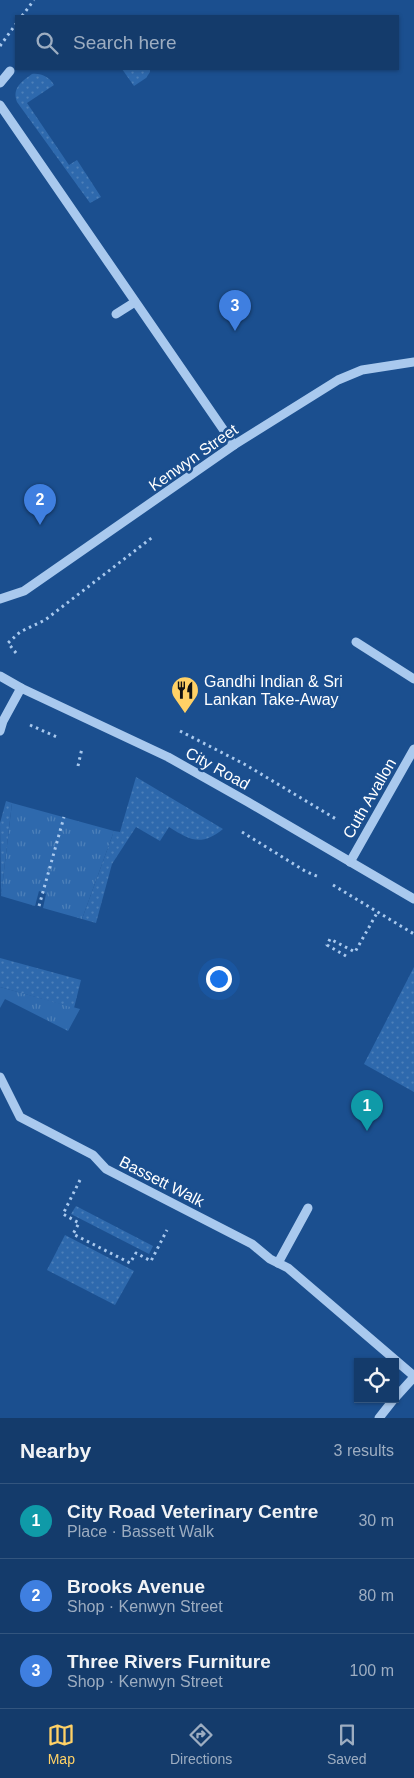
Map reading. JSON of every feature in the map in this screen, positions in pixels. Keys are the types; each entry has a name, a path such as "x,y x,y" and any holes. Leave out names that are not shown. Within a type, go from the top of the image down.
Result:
{"street":[{"path":"0,83 10,71"},
{"path":"0,104 234,445"},
{"path":"116,314 135,302"},
{"name":"Kenwyn Street","path":"0,599 24,591 234,445 350,374 362,370 414,362"},
{"path":"356,642 414,679"},
{"name":"City Road","path":"0,676 21,688 168,758 414,899"},
{"path":"0,731 21,688"},
{"name":"Cuth Avallon","path":"350,862 414,749"},
{"name":"Bassett Walk","path":"0,1077 20,1117 93,1154 106,1169 252,1244 288,1268 414,1377"},
{"path":"278,1263 308,1208"},
{"path":"399,1394 414,1377"},
{"path":"379,1418 392,1403"}],"path":[{"path":"23,15 34,0"},
{"path":"0,46 15,25"},
{"path":"19,658 8,643 13,637 45,620 148,542 161,529"},
{"path":"8,712 24,722 63,740"},
{"path":"179,730 246,765 342,824"},
{"path":"76,745 91,752"},
{"path":"78,766 82,748"},
{"path":"38,906 64,818"},
{"path":"238,830 304,870 320,877"},
{"path":"328,882 414,934"},
{"path":"346,956 327,945 330,939 355,952 377,913"},
{"path":"88,1152 84,1159 85,1171 63,1214 79,1223 73,1234 130,1263 136,1253 151,1261 168,1227"}],"green space":[{"path":"123,70 150,70 146,78 134,86"},
{"path":"32,74 45,76 54,85 27,103 69,165 77,160 101,197 90,203 17,102 16,93 18,86"},
{"path":"136,777 223,829 208,838 196,840 169,827 160,841 136,827 112,864 96,923 82,919 114,831 120,832"},
{"path":"6,801 12,803 1,896 0,823"},
{"path":"12,803 114,831 82,919 43,908 46,894 39,891 35,906 1,896"},
{"path":"0,958 81,980 74,1008 0,987"},
{"path":"414,967 414,1092 364,1064"},
{"path":"0,987 80,1009 68,1031 5,999 0,1008"},
{"path":"76,1206 153,1246 149,1254 71,1214"},
{"path":"65,1235 134,1271 115,1305 47,1270"}],"place":[{"name":"Three Rivers Furniture","path":"235,331"},
{"name":"Brooks Avenue","path":"40,525"},
{"name":"Gandhi Indian & Sri Lankan Take-Away","path":"185,714"},
{"name":"City Road Veterinary Centre","path":"367,1131"}]}
